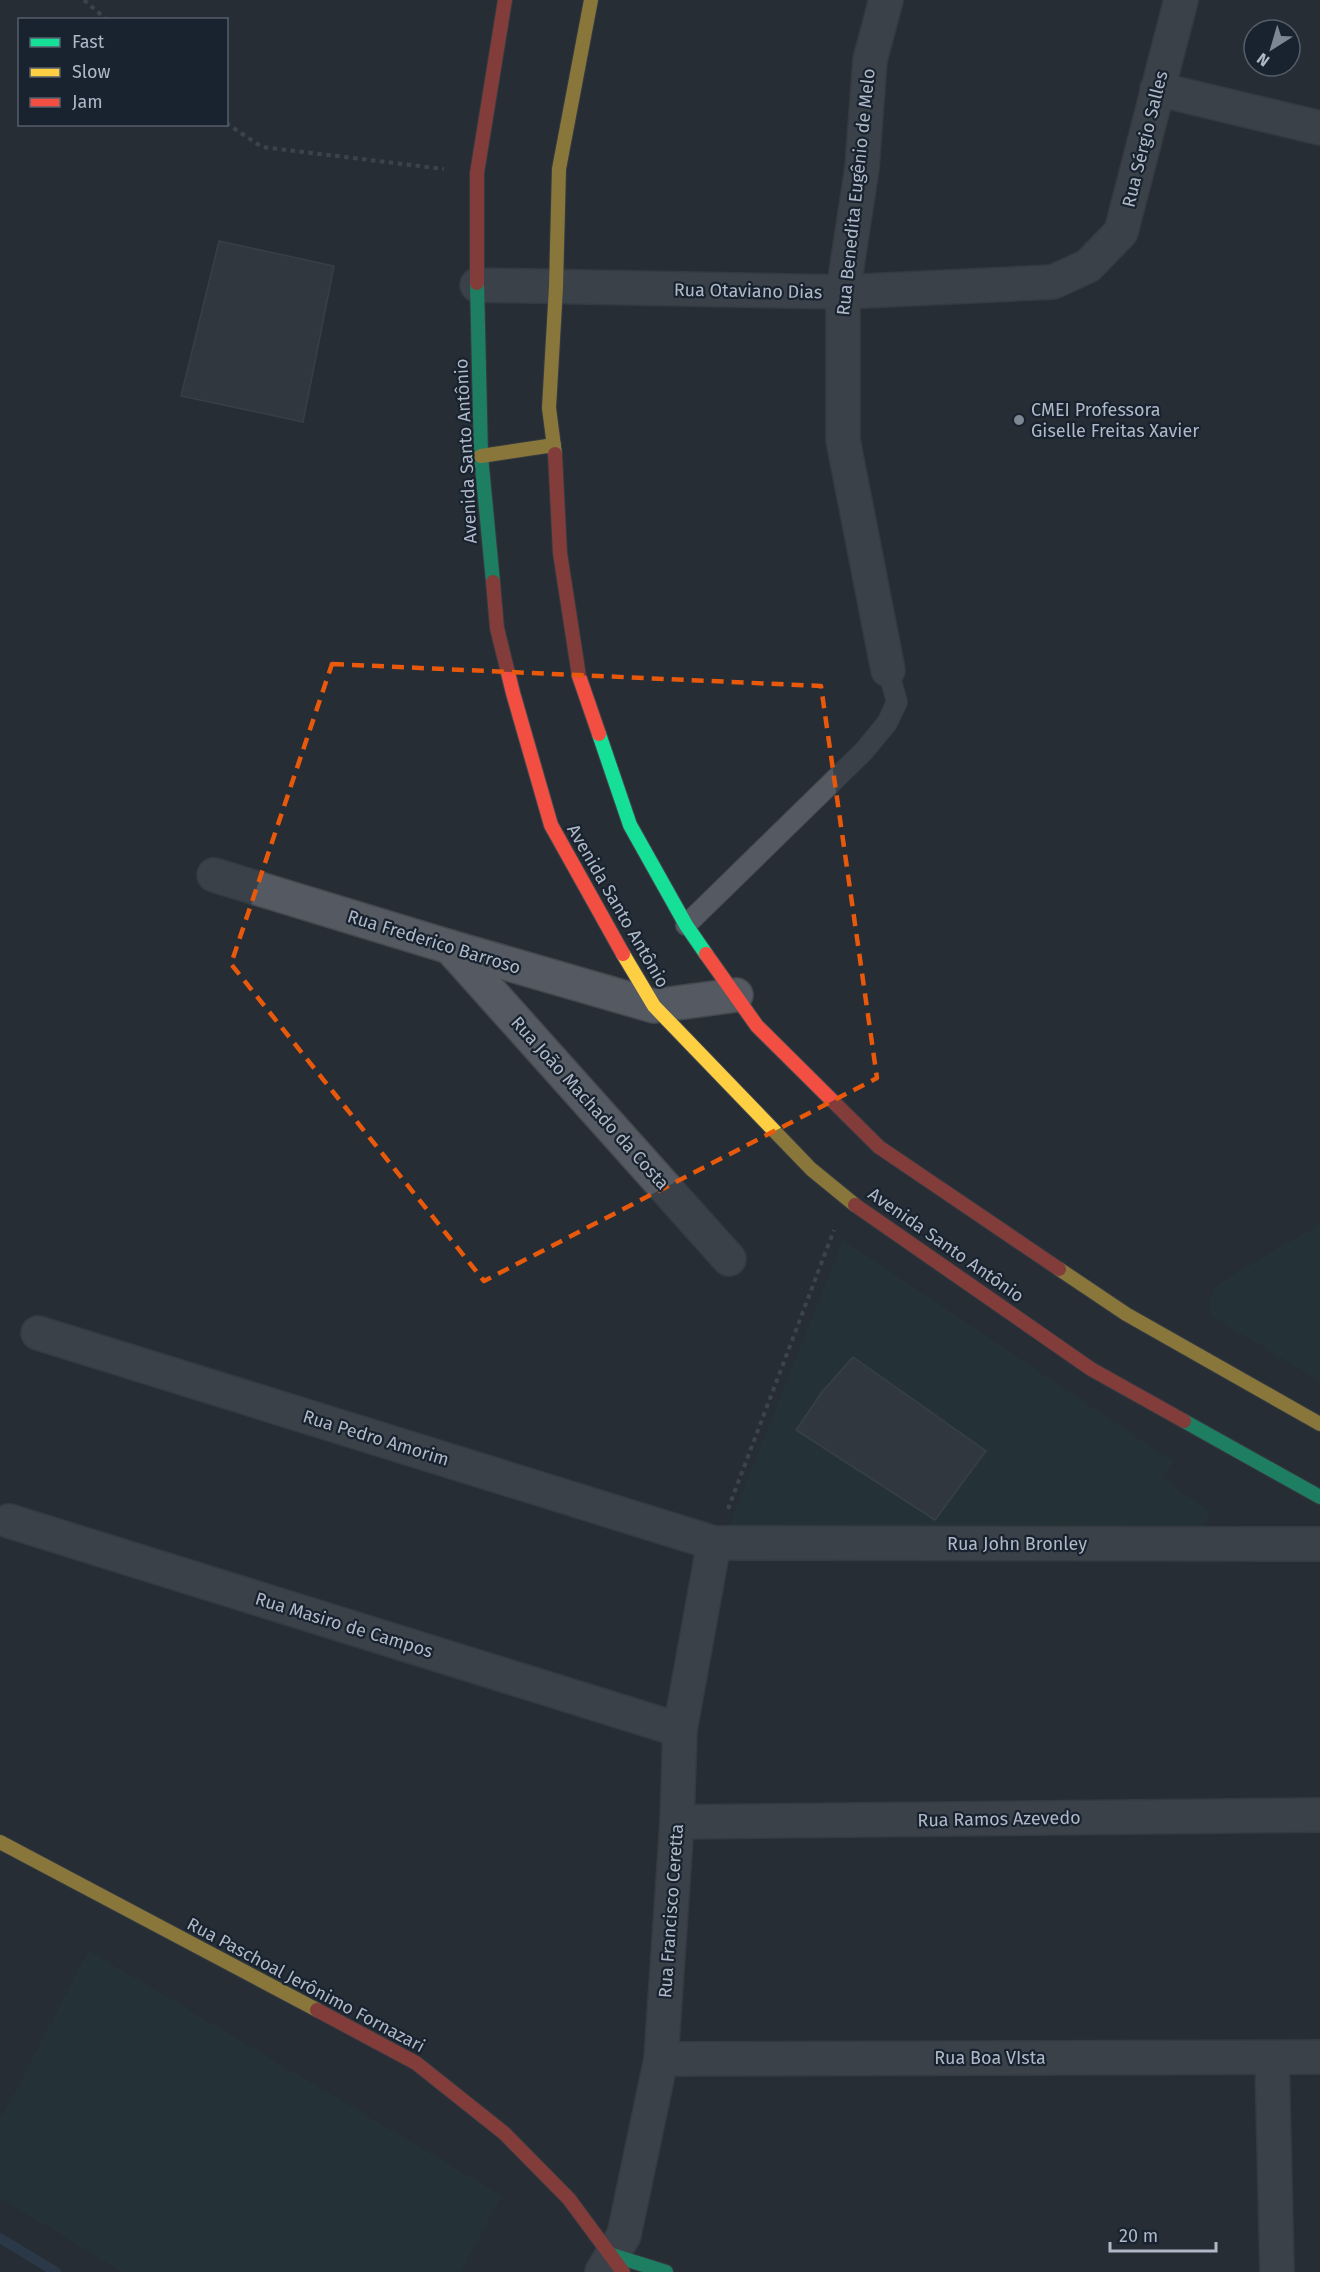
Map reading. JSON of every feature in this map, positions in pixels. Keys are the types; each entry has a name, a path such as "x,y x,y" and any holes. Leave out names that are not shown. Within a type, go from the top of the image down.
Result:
{"main road":[{"name":"Avenida Santo Antônio","path":"505,0 477,173 481,456 497,628 551,825 654,1006 811,1168 846,1198 1091,1369 1320,1497"},
{"path":"591,0 559,169 556,287 549,408 554,445 560,553 579,676 630,825 686,925 757,1026 879,1147 1126,1314 1320,1424"},
{"path":"481,456 554,445"},
{"name":"Rua Paschoal Jerônimo Fornazari","path":"0,1842 416,2063 504,2133 569,2199 613,2266"},
{"path":"613,2266 666,2272"}],"street":[{"name":"Rua Benedita Eugênio de Melo","path":"886,0 870,60 862,168 843,292 843,440 888,670"},
{"name":"Rua Sérgio Salles","path":"1088,267 1120,232 1181,0"},
{"path":"1157,89 1320,128"},
{"name":"Rua Otaviano Dias","path":"477,285 843,292 1053,282 1088,267"},
{"name":"Rua Frederico Barroso","path":"214,875 654,1006"},
{"name":"Rua João Machado da Costa","path":"450,947 729,1259"},
{"path":"654,1006 736,995"},
{"name":"Rua Pedro Amorim","path":"38,1333 714,1543"},
{"name":"Rua Masiro de Campos","path":"9,1521 680,1730"},
{"name":"Rua John Bronley","path":"714,1543 1320,1544"},
{"name":"Rua Francisco Ceretta","path":"613,2266 624,2235 661,2059 677,1822 680,1730 714,1543"},
{"name":"Rua Ramos Azevedo","path":"677,1822 1320,1815"},
{"name":"Rua Boa VIsta","path":"661,2059 1320,2057"},
{"path":"1272,2058 1277,2272"}],"lane":[{"path":"686,925 864,751 887,723 897,702 888,670"}],"path":[{"path":"84,0 105,18"},
{"path":"228,124 262,147 477,173"},
{"path":"714,1543 846,1198"}],"highlighted area":[{"path":"332,664 821,686 877,1078 484,1281 231,964"}],"green space":[{"path":"1320,1224 1320,1381 1212,1316 1210,1305 1215,1286"},
{"path":"843,1240 1173,1462 1163,1479 1210,1512 1197,1535 727,1532"},
{"path":"89,1951 502,2196 460,2272 123,2272 0,2198 0,2120"}],"building":[{"path":"219,241 334,266 303,422 181,396"},
{"path":"853,1357 986,1451 935,1520 796,1430 822,1392"}],"waterway":[{"path":"0,2238 56,2272"}],"traffic: fast":[{"path":"477,283 481,456 493,582"},
{"path":"599,734 630,825 686,925 706,954"},
{"path":"1184,1421 1320,1497"},
{"path":"612,2255 666,2272"}],"traffic: slow":[{"path":"555,454 549,408 556,287 559,169 591,0"},
{"path":"481,456 554,445"},
{"path":"623,954 654,1006 811,1169 855,1205"},
{"path":"1059,1269 1126,1314 1320,1424"},
{"path":"0,1842 317,2010"}],"traffic: jam":[{"path":"477,283 477,173 505,0"},
{"path":"555,454 560,553 579,676 599,734"},
{"path":"493,582 497,628 551,825 623,954"},
{"path":"706,954 757,1026 879,1147 1059,1269"},
{"path":"855,1205 1091,1369 1184,1421"},
{"path":"317,2010 416,2063 504,2133 569,2199 623,2272"}],"place":[{"name":"CMEI Professora Giselle Freitas Xavier","path":"1019,420"}]}
